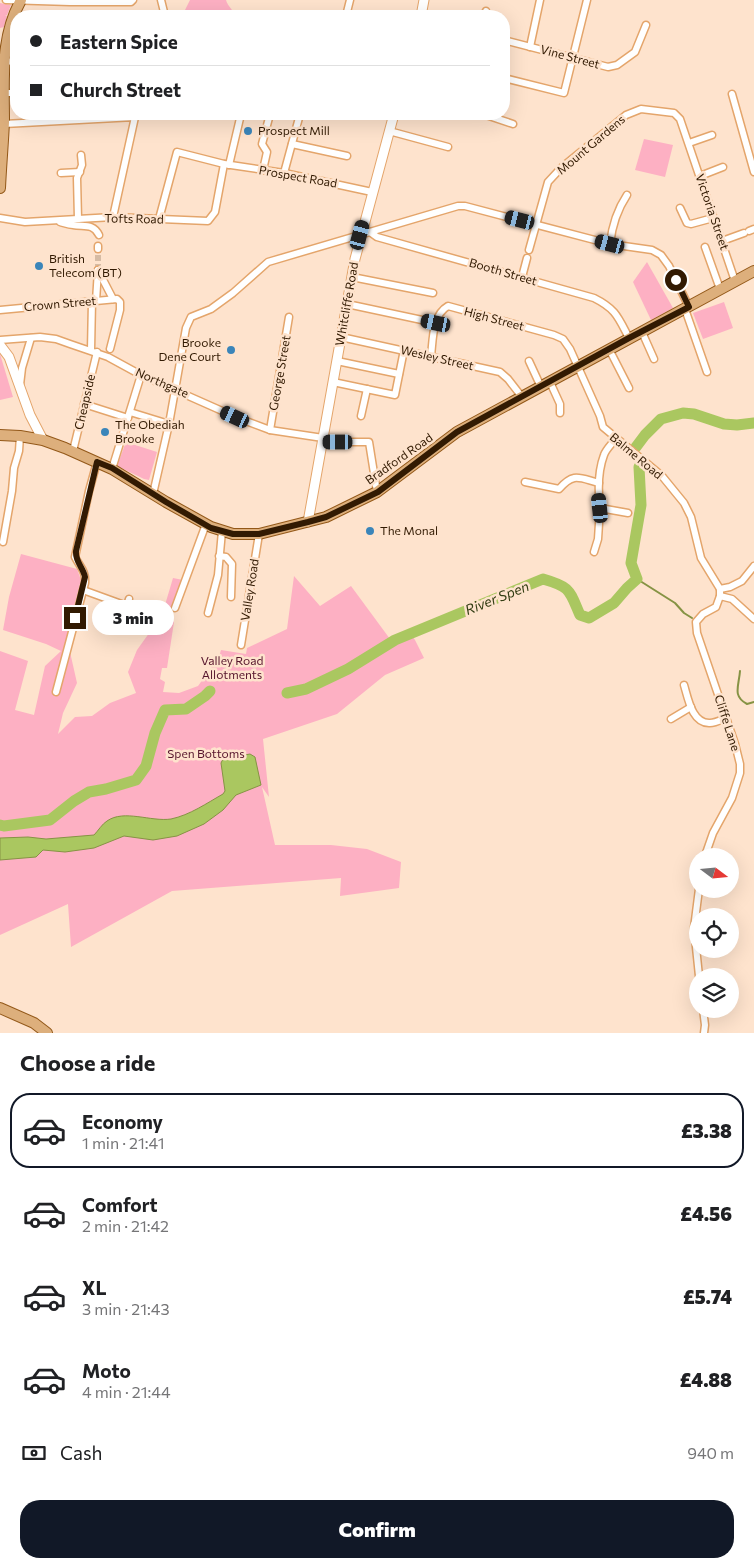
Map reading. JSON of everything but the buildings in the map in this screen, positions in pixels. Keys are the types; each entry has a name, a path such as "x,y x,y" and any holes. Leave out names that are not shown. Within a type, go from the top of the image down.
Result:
{"main road":[{"path":"0,188 4,124 4,62 10,26"},
{"name":"Whitcliffe Road","path":"308,522 360,235 392,120"},
{"name":"Bradford Road","path":"0,435 24,436 43,440 73,451 112,468 206,524 233,534 259,534 326,517 378,492 457,432 754,271"},
{"path":"0,346 9,357 43,440"},
{"path":"24,436 33,431 35,424"},
{"path":"0,1008 34,1023 47,1033"}],"street":[{"path":"6,0 70,2 131,2 133,0"},
{"path":"530,46 540,0"},
{"path":"510,80 564,93 587,0"},
{"name":"Vine Street","path":"510,41 608,67 617,65 635,52 646,25"},
{"path":"4,62 10,62"},
{"path":"4,93 10,93"},
{"path":"732,94 754,172"},
{"name":"Mount Gardens","path":"536,224 548,182 561,168 626,115 641,109 674,113 680,119 688,143"},
{"path":"4,124 79,120"},
{"path":"113,217 134,120"},
{"path":"227,164 239,120"},
{"path":"263,170 267,152 262,144 268,120"},
{"path":"284,173 298,120"},
{"path":"501,120 513,124"},
{"path":"389,130 448,146"},
{"path":"688,143 712,135"},
{"name":"Victoria Street","path":"688,143 735,281"},
{"path":"292,144 347,156"},
{"name":"Prospect Road","path":"159,220 177,152 227,164 284,173 372,192"},
{"path":"78,219 77,178 82,165 81,155"},
{"name":"Tofts Road","path":"0,218 25,222 113,217 208,221 215,212 227,164"},
{"path":"700,176 723,167"},
{"path":"61,173 80,172"},
{"path":"610,244 618,209 627,195"},
{"path":"153,494 176,389 186,328 191,317 211,309 268,262 458,206 465,206 610,244 652,250 661,255 669,266 687,308 707,372"},
{"path":"680,208 687,223 691,224 713,218"},
{"path":"54,221 71,225 89,226 96,229 99,235"},
{"path":"529,250 536,224"},
{"path":"722,241 749,231"},
{"name":"Booth Street","path":"370,232 377,238 594,298 606,304 617,314 629,338"},
{"path":"705,247 720,289"},
{"path":"522,277 527,258"},
{"name":"Cheapside","path":"73,451 94,351 94,301 98,270 113,299"},
{"path":"352,277 433,293"},
{"name":"Crown Street","path":"0,310 116,300 120,302 120,310 110,349"},
{"path":"347,304 436,323 431,356"},
{"name":"High Street","path":"436,323 442,309 448,306 554,335 563,339 578,367"},
{"name":"George Street","path":"270,430 289,317"},
{"path":"642,332 654,358"},
{"name":"Northgate","path":"0,340 40,337 56,339 94,351 141,375 235,417 270,430 323,440 370,442 378,492"},
{"name":"Wesley Street","path":"341,337 500,372 522,397"},
{"path":"20,386 22,368 31,338"},
{"path":"609,349 628,388"},
{"path":"333,382 395,395 404,350"},
{"path":"336,361 399,374"},
{"path":"528,361 560,404 560,414"},
{"name":"Balme Road","path":"578,367 603,427 662,476 684,503 691,517 701,558 720,593"},
{"path":"112,468 141,375"},
{"path":"361,416 367,389"},
{"path":"84,404 169,424"},
{"path":"2,542 12,490 14,468 24,436"},
{"path":"594,552 598,539 600,508 598,493 604,454 616,438"},
{"path":"56,692 83,590 84,570 75,557 97,462"},
{"path":"525,482 559,489 567,480 574,477 599,483"},
{"path":"600,508 628,513"},
{"path":"175,608 206,524"},
{"path":"208,613 218,575 222,531"},
{"name":"Valley Road","path":"241,645 259,534"},
{"path":"219,556 224,556 231,562 231,597"},
{"path":"720,593 742,581 754,566"},
{"path":"83,590 127,606 129,599"},
{"path":"720,593 732,599 754,619"},
{"name":"Cliffe Lane","path":"708,848 713,833 732,798 740,773 736,751 702,649 696,622 703,614 716,607 720,593"},
{"path":"684,685 691,707 703,722 711,723 726,718"},
{"path":"671,719 691,707"},
{"path":"698,898 694,928 698,968"},
{"path":"704,1018 704,1033"}],"green space":[{"path":"190,0 226,0 232,10 185,10"},
{"path":"0,3 11,5 7,15 5,15 7,16 4,27 0,28"},
{"path":"644,139 673,145 665,177 635,170"},
{"path":"647,262 673,308 651,320 633,282"},
{"path":"724,302 733,328 703,339 693,313"},
{"path":"0,354 13,397 0,400"},
{"path":"126,442 157,452 149,480 117,466"},
{"path":"21,554 77,569 81,580 74,607 79,609 70,652 77,683 63,713 58,734 75,717 92,716 110,703 136,693 128,672 137,650 162,615 173,578 183,580 169,618 174,622 167,668 162,668 160,679 165,682 163,692 179,693 198,686 219,657 221,650 246,654 247,648 287,629 294,576 320,606 351,586 390,639 409,631 424,658 385,675 337,714 263,739 269,797 262,787 275,845 331,845 367,849 401,862 399,888 340,896 341,878 172,891 71,947 68,904 0,935 0,651 28,661 15,710 34,715 45,666 61,651 3,630 9,597"}],"shaded area":[{"path":"250,754 255,757 261,785 236,795 223,810 204,824 177,836 153,840 124,836 94,848 65,852 43,850 36,857 0,860 0,838 28,837 46,839 94,835 105,822 121,816 171,819 185,815 223,794 225,791 221,763 223,759"}],"waterway":[{"name":"River Spen","path":"636,447 661,419 683,413 694,414 724,424 754,423"},
{"name":"River Spen","path":"287,693 306,689 348,669 395,640 543,579 564,587 574,600 580,615 589,618 614,603 637,579 631,563 641,505 639,467"},
{"path":"637,579 675,603 684,613 692,618"},
{"path":"740,671 739,698 747,704 754,702"},
{"name":"River Spen","path":"0,825 50,820 89,792 136,780 146,766 155,733 165,710 186,709 210,691"}],"tunnel":[{"path":"98,249 98,270"}],"place":[{"name":"Prospect Mill","path":"248,131"},
{"name":"British Telecom (BT)","path":"39,266"},
{"name":"Brooke Dene Court","path":"231,350"},
{"name":"The Obediah Brooke","path":"105,432"},
{"name":"The Monal","path":"370,531"}],"route":[{"path":"75,618 85,577 84,570 75,557 97,462 112,468 211,528 233,534 259,534 326,517 378,492 457,432 689,307 676,280"}],"park label":[{"name":"Valley Road Allotments","path":"232,668"},
{"name":"Spen Bottoms","path":"206,754"}]}
